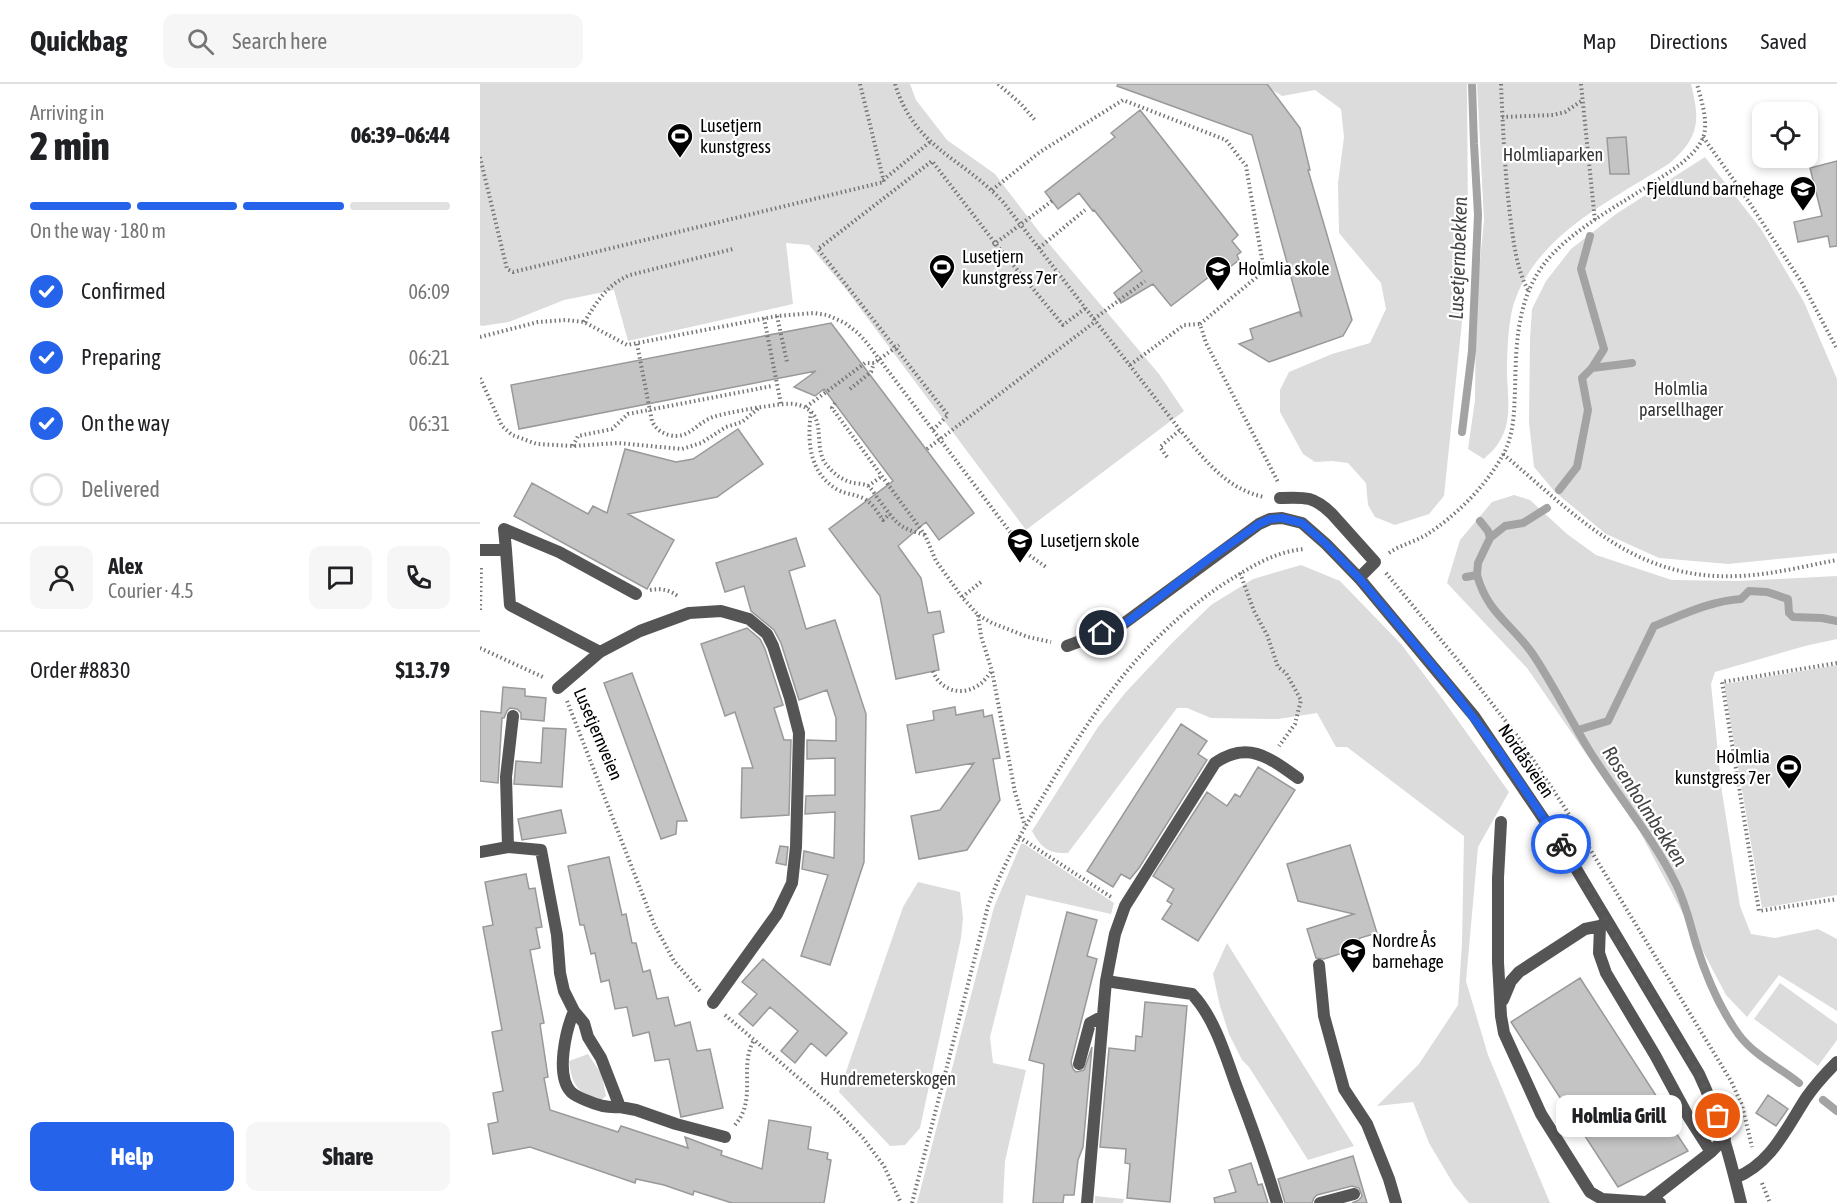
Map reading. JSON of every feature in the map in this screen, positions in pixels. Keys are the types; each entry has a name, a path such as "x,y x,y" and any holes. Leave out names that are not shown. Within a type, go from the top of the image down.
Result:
{"street":[{"path":"1280,498 1302,497 1317,501 1332,514 1375,562 1359,578"},
{"name":"Nordåsveien","path":"1067,646 1125,623 1240,536 1264,521 1282,518 1297,520 1307,526 1359,578 1480,724 1566,852 1603,924 1699,1074 1710,1096 1725,1138 1741,1203"},
{"path":"600,652 510,605 504,529 559,552 636,594"},
{"path":"480,550 506,550"},
{"name":"Lusetjernveien","path":"558,688 600,652 640,632 689,613 711,610 740,616 758,625 767,634 780,666 799,733 796,847 792,883 777,914 713,1003"},
{"path":"508,847 506,777 513,716"},
{"path":"1087,1203 1106,981 1115,934 1125,906 1215,763 1224,757 1244,751 1270,759 1298,778"},
{"path":"1501,822 1498,962 1504,1033 1521,1074 1552,1132 1590,1192 1602,1199 1653,1202 1712,1152 1725,1138"},
{"path":"480,852 508,847 541,850 557,935 564,991 574,1011 584,1023 588,1037 601,1058 620,1107"},
{"path":"1502,1004 1511,981 1519,972 1585,929 1603,924"},
{"name":"Nordåsveien","path":"1603,924 1599,953 1606,973 1688,1116 1712,1152"},
{"path":"1319,964 1324,1016 1344,1089 1367,1124 1396,1203"},
{"path":"1106,981 1192,994 1201,1003 1226,1056 1277,1203"},
{"path":"574,1011 568,1024 562,1057 566,1082 571,1092 596,1105 636,1110 724,1137"},
{"path":"1079,1064 1089,1023 1103,1016"},
{"path":"1735,1178 1757,1167 1767,1158 1808,1095 1837,1062"},
{"path":"1320,1203 1354,1194"}],"path":[{"path":"860,84 883,180"},
{"path":"895,84 916,129 992,190 1209,465 1231,484 1253,495 1280,498 1275,475 1206,343 1200,324"},
{"path":"998,84 1035,120"},
{"path":"1501,84 1514,245 1522,278 1528,291"},
{"path":"1581,84 1595,221"},
{"path":"1375,562 1392,550 1423,536 1442,524 1482,484 1503,454 1514,422 1518,333 1528,291 1537,274 1557,249 1670,172 1690,155 1703,137 1705,122 1697,84"},
{"path":"992,190 1040,152 1123,100 1226,140 1246,166 1264,271 1200,324 1184,325 1130,365"},
{"path":"1502,117 1553,115 1565,112 1583,100"},
{"path":"1703,137 1731,175 1802,283 1837,349"},
{"path":"480,157 507,269 513,272 884,182 883,180 930,142"},
{"path":"933,430 948,415 897,346 818,249 932,161 994,244 1063,325 1086,308"},
{"path":"994,244 1052,201"},
{"path":"1039,248 1085,210"},
{"path":"584,322 608,287 617,281 630,275 733,249"},
{"path":"927,449 1145,281"},
{"path":"480,337 550,320 584,322 627,345 777,316 814,313 837,319 858,333 880,359 1026,553 1046,567"},
{"path":"777,316 787,362"},
{"path":"764,318 782,404"},
{"path":"637,344 654,425 664,434 679,437 687,435 713,417 760,408 793,403 806,407 818,424 820,452 827,465 848,482 868,486 899,526 925,535"},
{"path":"806,407 865,363 874,363 897,346"},
{"path":"850,389 871,372 874,363"},
{"path":"480,378 499,421 506,430 512,435 537,444 573,446 618,443 671,449 692,447 726,427 742,422 760,408"},
{"path":"573,446 578,436 612,429 628,414 772,386"},
{"path":"835,403 832,408 882,476 888,478 925,535 936,561 978,615 1028,637 1067,646"},
{"path":"811,412 808,441 813,461 819,472 836,489 865,499 883,520 890,514"},
{"path":"1167,457 1160,447 1180,430"},
{"path":"1503,454 1563,506 1606,539 1644,561 1669,570 1699,576 1740,576 1837,560"},
{"path":"868,486 882,476"},
{"path":"912,1203 988,906 1004,865 1025,826 1089,721 1134,661 1184,613 1240,573 1274,555 1316,548 1326,544"},
{"path":"480,550 480,610"},
{"path":"1240,573 1247,596 1267,635 1278,667 1286,673 1301,700 1295,724 1270,759"},
{"path":"962,597 981,582"},
{"path":"636,594 653,589 669,590 682,600 689,613"},
{"path":"978,615 981,636 992,671 1015,792 1025,826"},
{"path":"480,648 536,673 558,688"},
{"path":"1837,663 1722,682 1759,912 1837,899"},
{"path":"933,671 940,685 947,689 961,691 978,686 992,671"},
{"name":"Lusetjernveien","path":"558,688 574,716 660,938 682,972 805,1086 836,1110 875,1152 901,1203"},
{"path":"1019,837 1104,892"},
{"path":"724,1137 742,1116 747,1105 748,1054 754,1040"}],"green space":[{"path":"480,84 910,84 916,100 947,140 995,174 1040,233 1159,374 1184,411 1026,530 845,288 809,245 786,243 793,304 628,341 614,290 564,300 509,322 482,326 480,325"},
{"path":"1262,84 1467,84 1468,223 1463,312 1444,496 1429,514 1395,525 1375,517 1368,505 1366,483 1348,463 1315,462 1303,454 1280,412 1280,390 1289,372 1332,354 1370,343 1386,309 1381,283 1339,233 1338,183 1344,137 1341,109 1315,90 1282,96"},
{"name":"Holmliaparken","path":"1477,84 1691,84 1696,108 1692,136 1680,154 1670,163 1580,221 1540,257 1525,279 1514,303 1509,329 1506,427 1498,444 1484,459 1468,449 1475,400 1476,305 1484,220"},
{"name":"Holmlia parsellhager","path":"1705,157 1761,229 1804,302 1837,379 1837,553 1728,564 1659,558 1606,534 1555,492 1534,467 1529,422 1530,339 1532,309 1546,281 1571,249 1616,214"},
{"path":"1514,495 1530,500 1567,534 1596,555 1672,580 1739,581 1837,576 1837,639 1715,672 1711,684 1722,792 1740,906 1751,934 1775,938 1818,929 1837,939 1837,1011 1779,975 1747,1017 1726,995 1640,832 1527,668 1447,583 1460,540 1492,502"},
{"path":"1301,565 1340,581 1401,644 1509,792 1478,847 1466,981 1488,1055 1550,1203 1469,1203 1454,1185 1429,1143 1413,1102 1377,1106 1419,1064 1458,1005 1464,836 1347,747 1336,747 1317,713 1278,719 1211,718 1187,708 1177,708 1068,853 1046,849 1032,831 1098,727 1126,692 1172,643 1211,605 1253,579"},
{"name":"Holmlia kunstgress 7er","path":"1837,665 1837,895 1762,908 1724,684"},
{"path":"1021,844 1114,903 1111,914 1026,895 990,1037 993,1063 1026,1070 1005,1161 1003,1203 917,1203 994,907"},
{"name":"Hundremeterskogen","path":"918,882 960,892 963,918 961,938 920,1128 905,1145 890,1146 839,1092 903,907"},
{"path":"1227,943 1354,1146 1308,1160 1249,1067 1242,1060 1229,1034 1213,974"},
{"path":"1780,983 1837,1024 1837,1040 1818,1066 1754,1019"},
{"path":"588,1054 602,1075 606,1096 601,1100 581,1091 572,1076 569,1061"},
{"path":"1095,1196 1124,1199 1123,1203 1095,1203"}],"building":[{"path":"1118,84 1267,84 1300,128 1310,170 1308,170 1352,320 1343,336 1269,362 1239,344 1253,339 1250,329 1299,312 1302,317 1252,135 1117,86"},
{"path":"1140,110 1238,235 1232,241 1241,252 1237,255 1239,260 1221,274 1218,270 1171,306 1153,284 1121,303 1114,293 1142,271 1079,193 1058,209 1045,192 1115,137 1111,133"},
{"path":"1626,137 1629,174 1610,174 1607,138"},
{"path":"1837,161 1837,246 1830,247 1828,236 1798,242 1794,222 1822,216 1810,168 1818,168 1818,166"},
{"path":"831,323 974,513 939,540 926,522 898,546 921,578 928,613 940,611 944,632 933,635 939,670 896,679 880,596 829,529 893,481 824,389 815,396 794,387 816,371 519,429 511,385"},
{"path":"738,429 763,464 717,497 628,514 674,540 647,589 514,516 532,483 588,514 593,506 607,513 625,449 676,462 693,459"},
{"path":"796,538 805,566 789,571 806,629 835,620 866,714 864,862 830,965 801,956 828,875 802,869 804,851 834,858 835,812 805,814 806,796 835,795 835,758 807,759 807,740 836,741 836,718 827,690 799,700 781,643 774,630 751,611 744,586 725,592 716,563"},
{"path":"747,628 760,639 765,649 783,705 774,708 784,740 791,740 789,815 741,818 742,768 753,768 735,712 725,716 701,644"},
{"path":"632,673 687,821 677,821 676,834 661,839 604,683"},
{"path":"503,687 525,689 525,696 546,698 544,721 521,719 521,713 517,709 510,708 502,718 498,783 480,781 480,711 501,713"},
{"path":"955,707 956,715 983,710 984,717 992,715 1000,758 993,759 1000,800 967,850 919,859 911,816 940,810 974,763 916,773 907,725 934,720 933,711"},
{"path":"1181,724 1207,741 1198,754 1207,760 1139,868 1130,879 1121,874 1113,887 1087,871"},
{"path":"543,728 566,729 562,787 514,784 516,761 541,763"},
{"path":"1258,767 1295,790 1198,941 1162,919 1172,904 1167,901 1174,889 1153,876 1207,792 1227,806 1235,794 1240,797"},
{"path":"561,810 566,833 522,840 518,819"},
{"path":"1350,845 1377,933 1360,938 1355,949 1324,959 1316,958 1307,929 1354,914 1298,901 1287,864"},
{"path":"780,846 788,847 786,865 776,863"},
{"path":"609,857 622,915 626,914 632,943 636,943 643,972 650,970 657,999 668,997 675,1026 690,1022 697,1051 710,1049 723,1108 681,1117 669,1059 655,1061 649,1032 633,1036 627,1007 615,1009 609,980 601,982 595,953 591,954 584,925 580,925 568,866"},
{"path":"526,874 529,889 535,888 542,927 536,928 540,948 530,950 544,1023 540,1024 548,1077 544,1078 550,1110 618,1132 621,1126 688,1148 685,1137 722,1151 721,1155 762,1169 769,1120 811,1127 808,1149 828,1153 827,1159 831,1160 824,1203 732,1203 694,1191 693,1195 636,1179 635,1183 530,1147 493,1154 488,1124 498,1122 493,1093 503,1091 492,1032 502,1030 483,927 493,925 485,882"},
{"path":"1067,912 1097,920 1087,956 1097,959 1071,1062 1076,1072 1084,1070 1092,1047 1083,1147 1078,1160 1074,1195 1064,1195 1063,1203 1033,1203 1044,1064 1029,1060"},
{"path":"763,959 847,1033 826,1056 811,1043 795,1063 781,1051 798,1031 770,1007 753,1026 739,1014 757,994 742,982"},
{"path":"1580,978 1677,1128 1674,1130 1688,1151 1618,1187 1511,1022"},
{"path":"1145,1002 1187,1006 1170,1202 1127,1198 1130,1164 1125,1163 1126,1149 1100,1147 1109,1048 1135,1051 1136,1036 1142,1037"},
{"path":"1768,1095 1788,1109 1776,1126 1756,1113"},
{"path":"1353,1156 1367,1203 1352,1203 1362,1196 1359,1188 1352,1186 1317,1195 1312,1203 1285,1203 1278,1179"},
{"path":"1251,1163 1258,1185 1262,1184 1268,1203 1215,1203 1214,1198 1236,1192 1229,1170"}],"waterway":[{"name":"Lusetjernbekken","path":"1462,432 1472,351 1478,215 1472,84"},
{"path":"1559,490 1577,467 1588,410 1582,378 1592,368 1604,349 1581,269 1590,236"},
{"path":"1592,368 1632,363"},
{"path":"1490,538 1505,526 1523,523 1547,508"},
{"name":"Lusetjernbekken","path":"1466,577 1477,575 1478,563 1490,538 1488,531 1480,521"},
{"name":"Rosenholmbekken","path":"1477,575 1494,610 1534,656 1589,750 1667,867 1688,914 1709,980 1732,1025 1752,1049 1799,1083"},
{"path":"1578,730 1608,721 1654,626 1707,606 1741,599 1749,591 1767,592 1788,599 1789,613 1793,617 1837,621"},
{"name":"Rosenholmbekken","path":"1823,1100 1837,1111"}],"way so far":[{"path":"1561,844 1699,1074 1718,1116"}],"place":[{"name":"Lusetjern kunstgress","path":"680,159"},
{"name":"Fjeldlund barnehage","path":"1803,212"},
{"name":"Lusetjern kunstgress 7er","path":"942,290"},
{"name":"Holmlia skole","path":"1218,292"},
{"name":"Lusetjern skole","path":"1020,564"},
{"name":"Holmlia kunstgress 7er","path":"1789,790"},
{"name":"Nordre Ås barnehage","path":"1353,974"},
{"name":"Holmlia Grill","path":"1718,1116"}],"route":[{"path":"1102,633 1119,627 1131,619 1206,561 1259,524 1276,518 1297,520 1319,537 1359,578 1448,684 1474,716 1561,844"}]}
